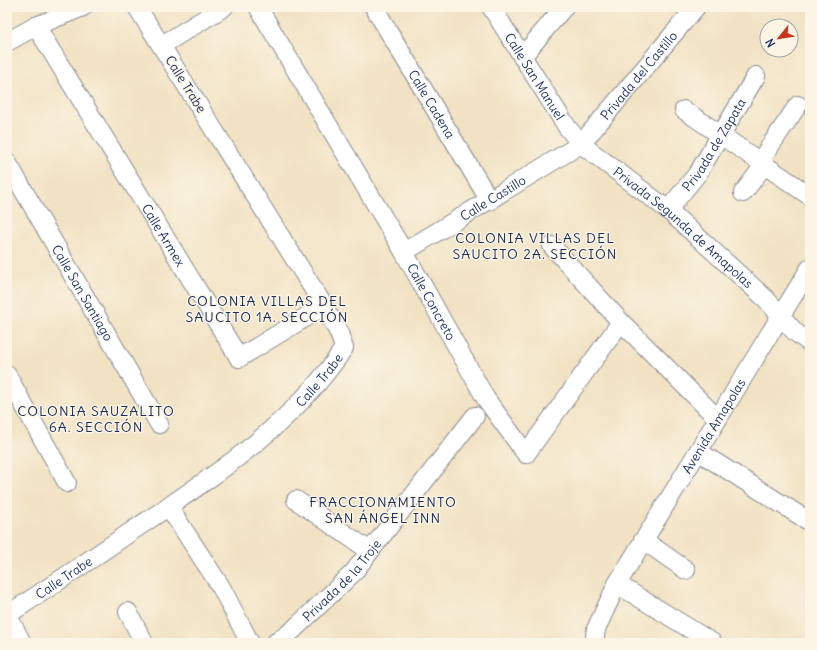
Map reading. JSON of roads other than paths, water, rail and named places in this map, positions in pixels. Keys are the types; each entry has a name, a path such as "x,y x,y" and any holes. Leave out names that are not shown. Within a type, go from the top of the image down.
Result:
{"street":[{"path":"7,42 36,26 84,7"},
{"name":"Calle Trabe","path":"7,615 168,506 271,431 332,365 344,348 339,333 324,306 137,7"},
{"path":"162,45 224,7"},
{"name":"Calle Concreto","path":"258,7 404,252 486,399 526,454 621,322"},
{"name":"Calle Cadena","path":"374,7 490,201"},
{"name":"Calle San Manuel","path":"491,7 567,127 581,144"},
{"path":"522,57 564,7"},
{"name":"Privada del Castillo","path":"581,144 696,7"},
{"name":"Calle Armex","path":"36,26 239,358 324,306"},
{"name":"Privada de Zapata","path":"668,210 698,173 722,136 756,76"},
{"path":"743,193 798,105"},
{"path":"684,110 810,196"},
{"name":"Calle Castillo","path":"404,252 490,201 581,144"},
{"name":"Privada Segunda de Amapolas","path":"581,144 668,210 766,299 795,332 810,343"},
{"name":"Calle San Santiago","path":"7,162 159,424"},
{"path":"552,246 621,322 718,419"},
{"name":"Avenida Amapolas","path":"594,643 596,629 617,584 642,540 699,452 780,315 810,268"},
{"path":"7,375 67,483"},
{"name":"Privada de la Troje","path":"274,643 292,631 353,573 475,416"},
{"path":"699,452 810,522"},
{"path":"296,500 370,551"},
{"path":"168,506 221,587 250,643"},
{"path":"642,540 686,570"},
{"path":"617,584 713,643"},
{"path":"128,612 144,643"},
{"path":"7,615 22,643"}],"district":[{"name":"COLONIA VILLAS DEL SAUCITO 2A. SECCIÓN","path":"535,246"},
{"name":"COLONIA VILLAS DEL SAUCITO 1A. SECCIÓN","path":"267,310"},
{"name":"COLONIA SAUZALITO 6A. SECCIÓN","path":"96,420"},
{"name":"FRACCIONAMIENTO SAN ÁNGEL INN","path":"383,510"}]}
